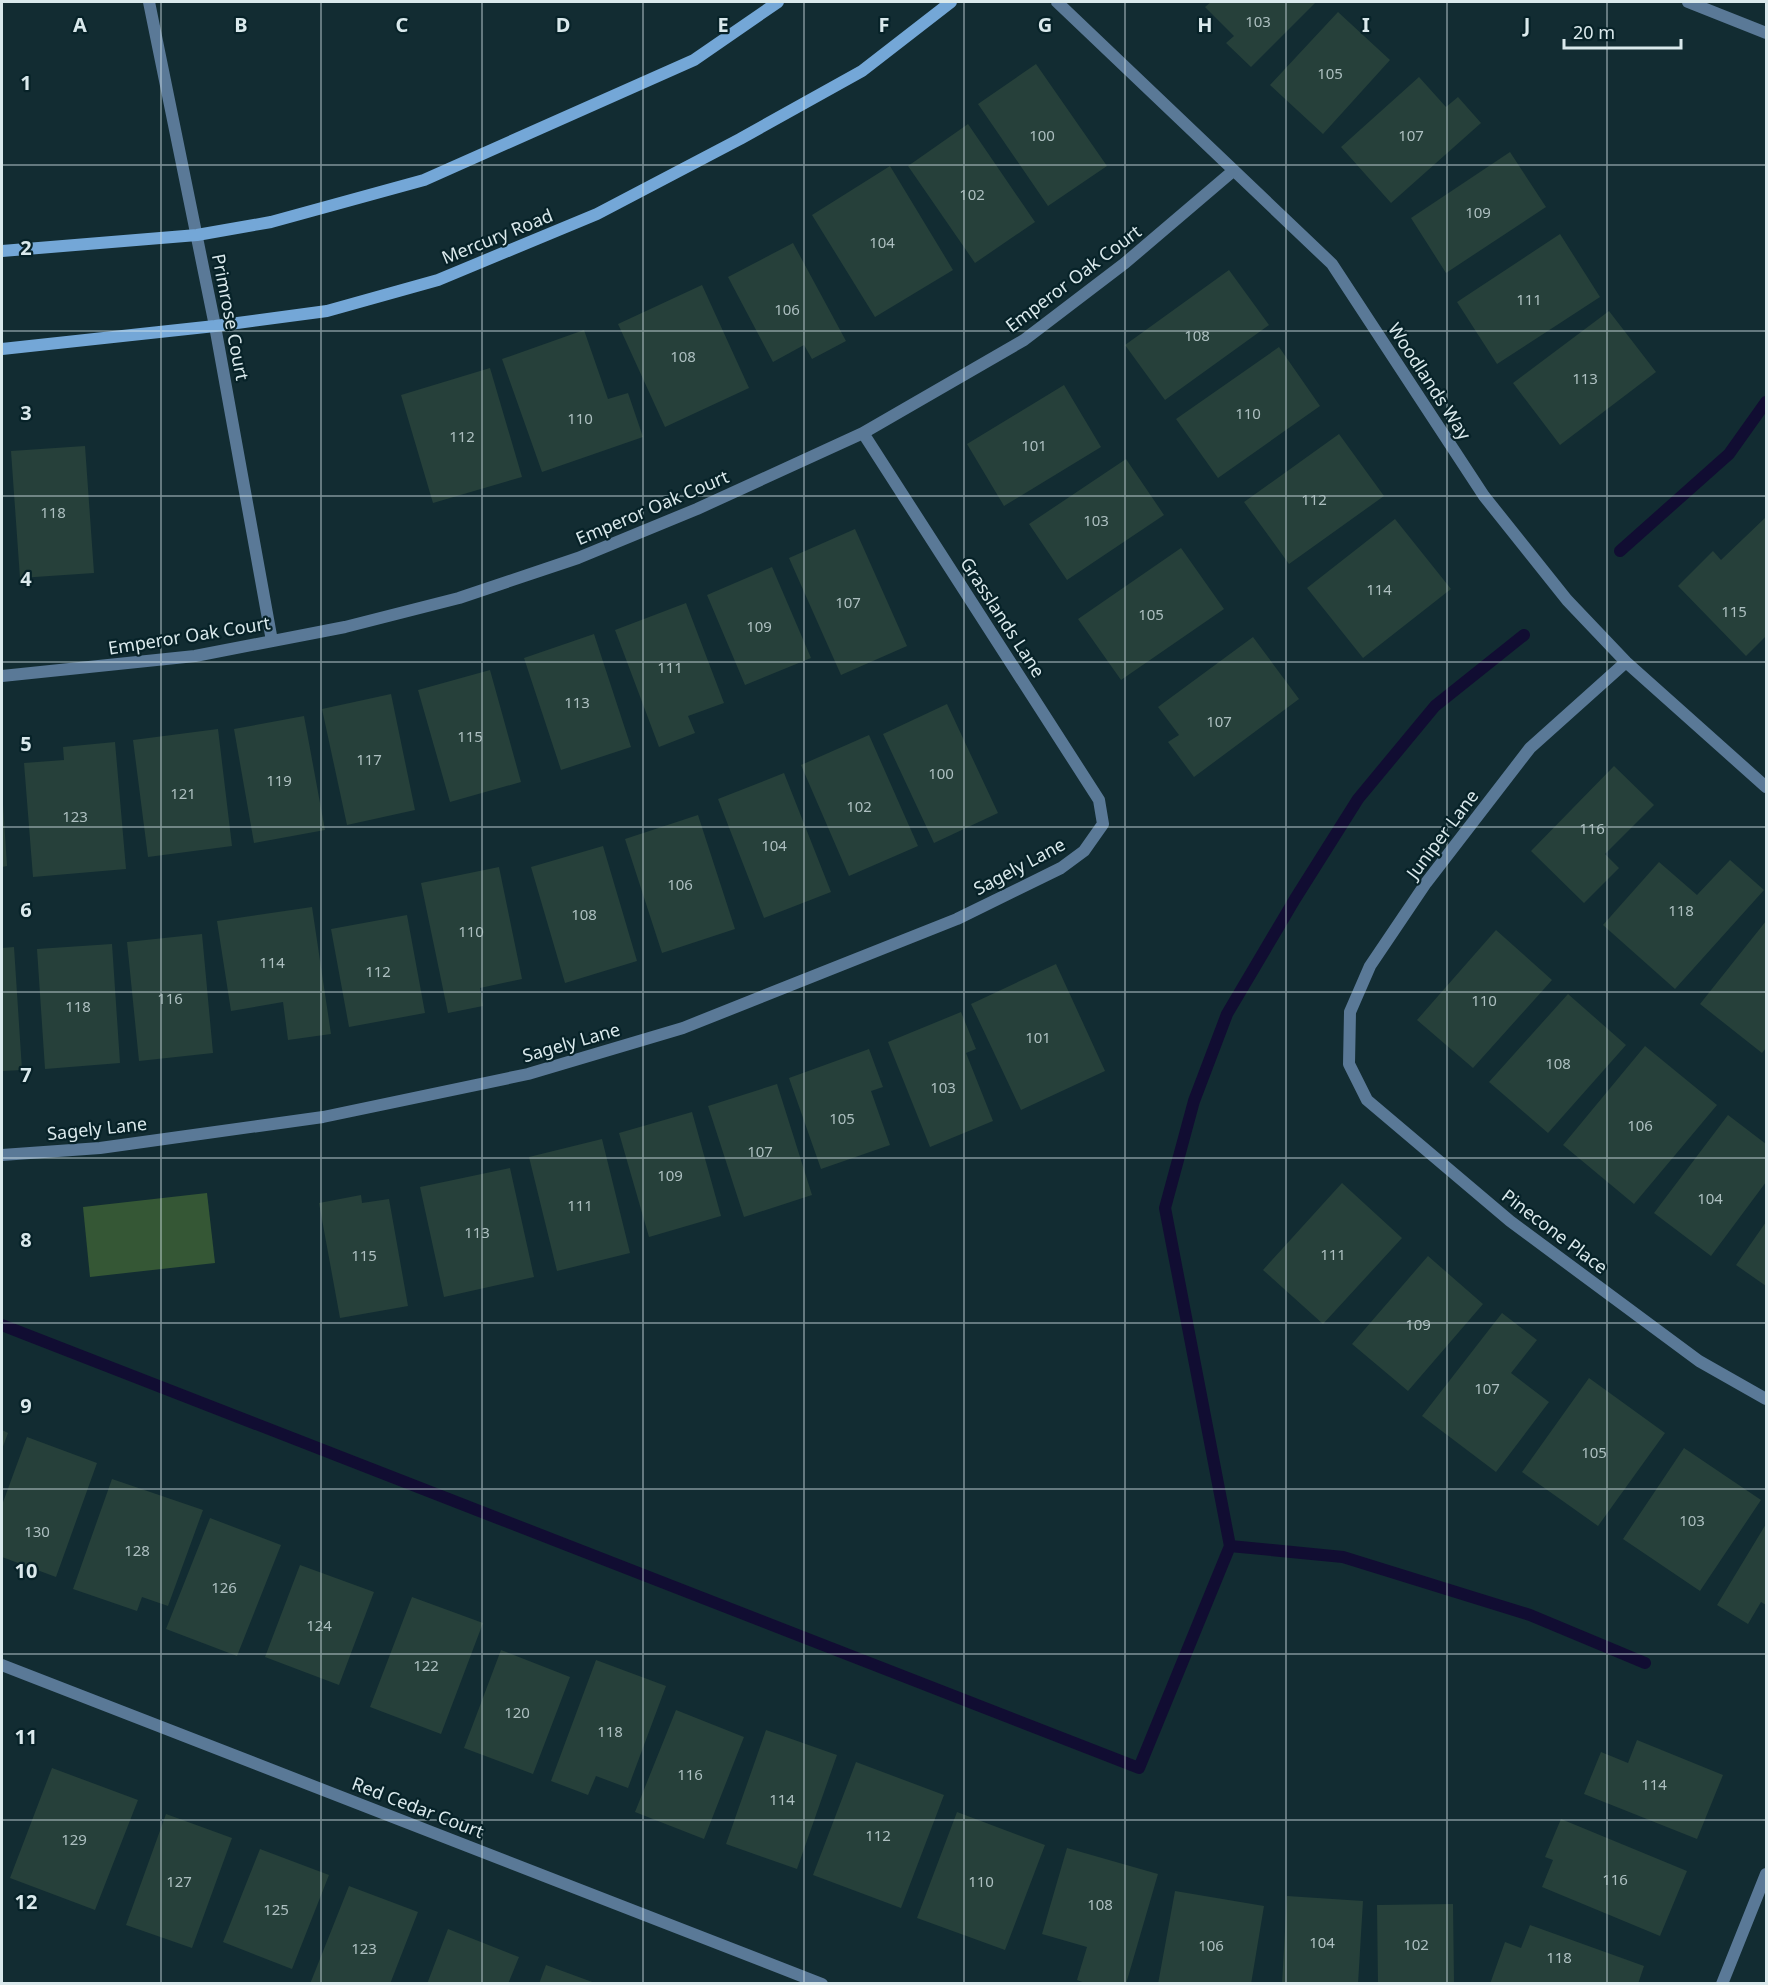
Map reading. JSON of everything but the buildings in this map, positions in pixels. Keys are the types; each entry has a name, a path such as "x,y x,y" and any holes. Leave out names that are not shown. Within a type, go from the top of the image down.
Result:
{"main road":[{"path":"2,251 197,235 271,222 424,180 694,60 778,2"},
{"name":"Mercury Road","path":"2,349 215,326 327,311 438,280 597,214 740,139 862,71 951,2"}],"street":[{"name":"Primrose Court","path":"149,2 215,326 272,641"},
{"name":"Woodlands Way","path":"1057,2 1332,264 1484,496 1568,600 1626,662 1767,787"},
{"path":"1688,2 1767,33"},
{"name":"Emperor Oak Court","path":"2,676 195,656 345,627 459,598 578,558 697,510 863,433 1024,340 1125,263 1233,171"},
{"name":"Grasslands Lane","path":"863,433 1099,800 1103,824"},
{"name":"Juniper Lane","path":"1349,1064 1350,1012 1370,966 1426,883 1530,748 1626,662"},
{"name":"Sagely Lane","path":"2,1155 100,1148 323,1117 528,1074 683,1028 957,920 1061,868 1084,851 1103,824"},
{"name":"Pinecone Place","path":"1349,1064 1367,1100 1510,1221 1699,1361 1767,1399"},
{"name":"Red Cedar Court","path":"2,1665 822,1983"},
{"path":"1722,1983 1767,1874"}],"green space":[{"path":"207,1193 215,1263 90,1277 83,1207"}],"waterway":[{"path":"1620,551 1729,454 1766,402"},
{"path":"2,1325 1139,1768 1230,1546 1165,1208 1194,1101 1227,1014 1358,799 1435,706 1524,635"},
{"path":"1230,1546 1343,1557 1530,1615 1645,1663"}]}
